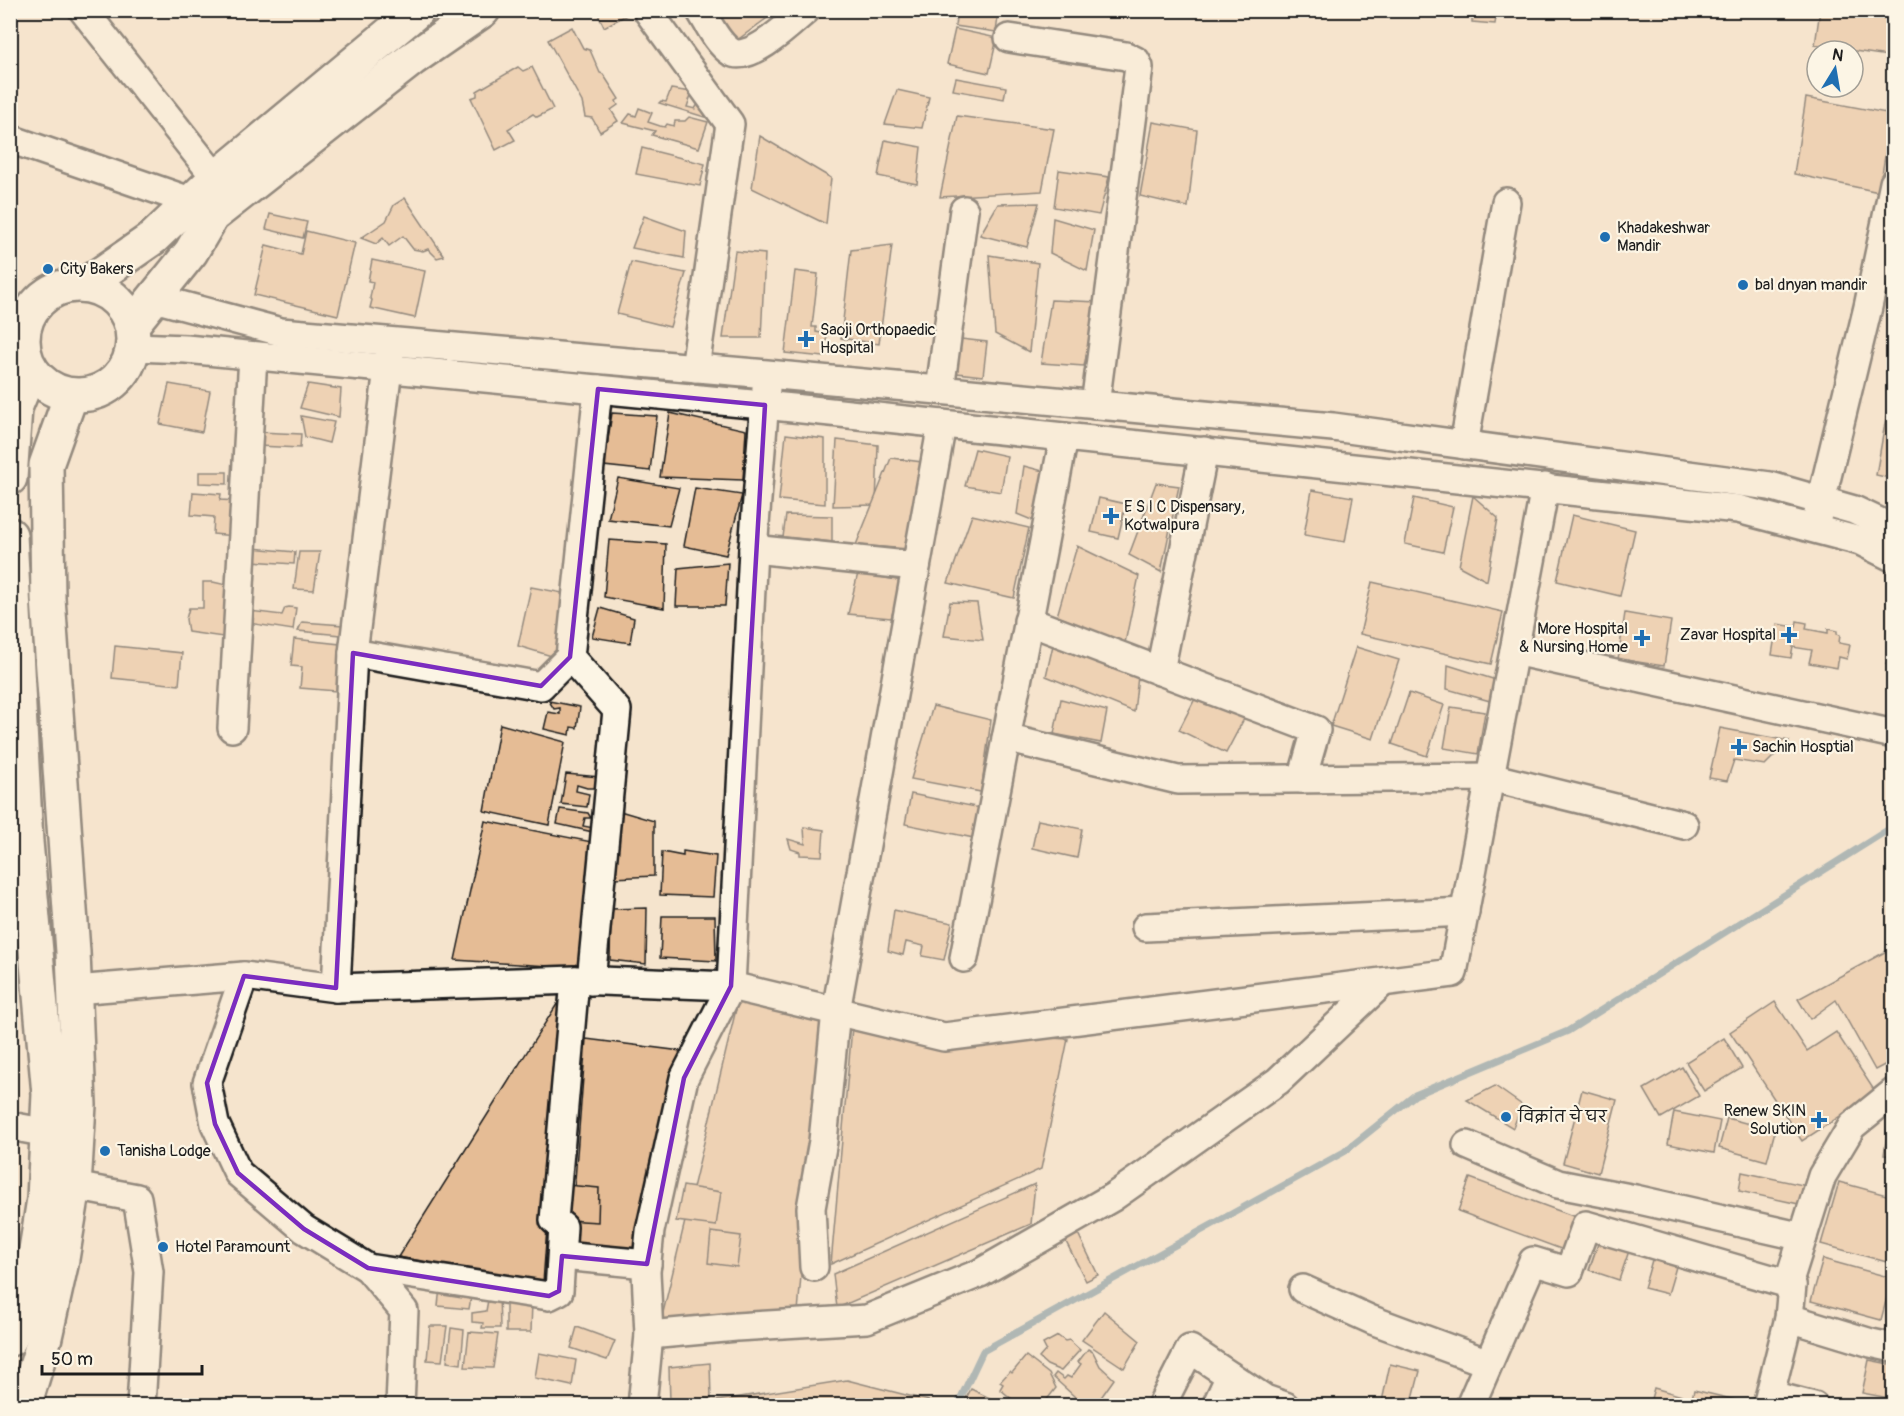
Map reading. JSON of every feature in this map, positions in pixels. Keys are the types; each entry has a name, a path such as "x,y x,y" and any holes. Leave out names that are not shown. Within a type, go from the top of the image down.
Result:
{"main road":[{"path":"85,285 153,238 216,178 418,10"},
{"path":"21,356 48,386 71,395 88,394 105,388 119,378 129,363 133,336 154,298 191,252 212,216 412,59 483,10"},
{"path":"10,478 21,356 28,316 37,302 51,291 67,285 85,285 101,289 115,298 125,310 133,336"},
{"path":"24,1406 45,1337 61,1265 74,1186 79,1105 75,990 48,598 46,465 71,395"},
{"path":"10,535 26,842 49,1094 44,1199 33,1269 14,1318"}],"street":[{"path":"83,10 216,178"},
{"path":"647,10 730,124 695,368"},
{"path":"700,10 722,43 732,52 740,55 761,46 806,10"},
{"path":"1009,38 1126,56 1136,61 1138,67 1095,405"},
{"path":"10,139 190,201"},
{"path":"1814,529 1868,307 1893,183"},
{"path":"1464,445 1506,202"},
{"path":"940,390 964,210"},
{"path":"154,298 281,332 767,374 1333,427 1770,486 1854,510 1893,529"},
{"path":"133,336 186,349 765,405 1738,509 1860,541 1893,558"},
{"path":"336,988 353,653 392,341"},
{"path":"232,728 254,356"},
{"path":"642,1406 649,1335 647,1264 650,1231 684,1078 731,986 753,549 767,374"},
{"path":"353,653 541,686 570,657 598,389"},
{"path":"814,1267 811,1208 823,1141 836,1011 942,424"},
{"path":"964,958 1064,437"},
{"path":"1160,671 1204,451"},
{"path":"75,990 244,976 336,988 583,980 731,986 944,1036 1453,973 1545,487"},
{"path":"753,549 916,566"},
{"path":"1028,621 1316,730 1302,779"},
{"path":"1514,651 1893,734"},
{"path":"368,1268 549,1296 559,1291 563,1227 554,1220 617,710 570,657"},
{"path":"1006,738 1178,780 1490,777 1684,825"},
{"path":"1146,927 1465,912"},
{"path":"244,976 207,1083 215,1124 238,1173 304,1229 368,1268 404,1311 400,1406"},
{"path":"649,1335 867,1319 980,1273 1113,1197 1278,1081 1383,982"},
{"path":"1814,1406 1769,1400 1789,1318 1792,1285 1789,1281 1822,1176 1852,1126 1893,1092"},
{"path":"10,1126 48,1133"},
{"path":"1467,1145 1558,1184 1803,1237"},
{"path":"74,1186 137,1198 149,1272 141,1406"},
{"path":"1470,1406 1533,1261 1569,1272 1586,1225 1792,1285"},
{"path":"561,1256 647,1264"},
{"path":"1303,1289 1372,1320 1488,1363"},
{"path":"14,1318 45,1337"},
{"path":"1789,1318 1893,1348"},
{"path":"1161,1406 1190,1349 1265,1399 1285,1406"},
{"path":"1216,1406 1230,1376"}],"highlighted area":[{"path":"598,389 765,405 731,986 684,1078 647,1264 562,1256 559,1291 549,1296 368,1268 304,1229 238,1173 215,1124 207,1083 244,976 336,988 353,653 541,686 570,657"}],"building":[{"path":"596,10 636,10 604,27"},
{"path":"714,10 778,10 736,41"},
{"path":"957,10 999,10 996,32 955,26"},
{"path":"1110,10 1140,10 1139,16"},
{"path":"1466,10 1497,10 1495,24 1472,22 1472,11"},
{"path":"1820,10 1894,10 1894,57 1865,53 1865,39 1816,39"},
{"path":"572,27 583,48 590,50 600,73 603,74 619,99 616,101 618,105 611,110 618,121 600,132 592,118 585,117 582,102 548,40"},
{"path":"955,29 997,38 989,73 947,64"},
{"path":"518,67 523,71 532,67 553,109 537,117 533,114 508,129 515,140 496,150 471,98 477,96 477,91"},
{"path":"956,78 1006,87 1004,99 953,90"},
{"path":"671,89 692,92 687,107 695,109 701,99 711,119 659,103 666,102"},
{"path":"897,90 929,97 922,128 885,124"},
{"path":"1806,99 1892,114 1879,192 1794,174"},
{"path":"639,108 652,113 648,122 660,126 665,127 667,124 674,126 675,121 685,121 689,117 708,122 699,148 652,135 655,131 623,123 630,114 636,116"},
{"path":"957,116 1054,129 1042,191 940,197"},
{"path":"1153,122 1197,130 1188,207 1140,196"},
{"path":"760,136 831,178 826,224 752,188"},
{"path":"885,140 921,147 917,184 878,176"},
{"path":"642,148 705,164 700,186 636,174"},
{"path":"1059,170 1109,177 1099,215 1054,207"},
{"path":"405,198 444,256 437,258 428,249 423,251 413,249 403,236 389,246 383,238 376,244 361,238 386,221 394,205"},
{"path":"1039,203 1027,247 980,235 998,204"},
{"path":"270,214 307,222 303,238 266,229"},
{"path":"644,216 686,231 684,258 632,248"},
{"path":"1053,218 1094,230 1087,271 1050,253"},
{"path":"306,231 355,243 338,315 254,295 266,245 301,254"},
{"path":"892,245 879,344 841,338 851,250"},
{"path":"735,251 765,254 761,338 723,338"},
{"path":"989,255 1038,263 1029,352 995,334"},
{"path":"372,260 425,271 415,318 370,308 373,282 368,281"},
{"path":"631,262 686,273 670,327 617,314"},
{"path":"795,271 818,274 812,327 816,327 816,332 827,334 824,357 785,353"},
{"path":"1051,300 1099,302 1084,366 1041,363"},
{"path":"961,339 987,342 983,376 957,373"},
{"path":"169,384 210,391 202,432 160,424"},
{"path":"308,384 341,389 339,417 300,408"},
{"path":"1888,406 1894,407 1894,479 1876,475"},
{"path":"612,413 657,416 650,471 604,466"},
{"path":"670,413 746,430 743,480 660,477"},
{"path":"301,416 334,422 329,443 305,437"},
{"path":"259,432 301,434 300,448 258,446"},
{"path":"786,434 825,439 825,504 779,500"},
{"path":"837,440 878,445 876,505 833,506"},
{"path":"975,449 1007,456 1001,492 965,486"},
{"path":"891,458 922,462 909,549 856,545"},
{"path":"1024,466 1043,471 1034,521 1017,514"},
{"path":"199,472 227,472 227,484 199,483"},
{"path":"618,478 679,488 669,526 608,519"},
{"path":"1156,483 1179,486 1161,572 1129,555"},
{"path":"695,488 742,495 726,555 684,546"},
{"path":"1312,490 1353,497 1345,542 1304,535"},
{"path":"193,492 221,494 220,500 238,501 235,536 213,534 214,517 191,515"},
{"path":"1473,496 1498,518 1487,581 1459,566"},
{"path":"1099,498 1126,504 1118,538 1091,532"},
{"path":"1414,498 1453,507 1443,552 1405,544"},
{"path":"786,515 832,516 832,542 783,537"},
{"path":"972,515 1029,528 1014,598 948,583"},
{"path":"1572,515 1635,530 1620,596 1557,581"},
{"path":"609,540 666,544 664,608 604,597"},
{"path":"1077,546 1139,576 1125,643 1057,616"},
{"path":"252,548 295,552 294,564 251,561"},
{"path":"299,552 320,552 314,590 294,589"},
{"path":"728,563 725,606 676,606 678,568"},
{"path":"858,573 902,581 891,618 848,614"},
{"path":"203,582 231,586 223,637 188,632 186,619 189,608 203,608"},
{"path":"1372,582 1503,612 1491,664 1360,634"},
{"path":"531,587 563,593 555,657 518,646"},
{"path":"950,602 977,603 983,640 944,636"},
{"path":"285,608 296,608 293,630 248,623 250,611 282,615"},
{"path":"600,608 634,618 630,643 592,637"},
{"path":"1625,613 1671,621 1664,666 1618,659"},
{"path":"1797,621 1807,623 1806,629 1828,633 1828,629 1837,631 1840,635 1839,643 1850,645 1847,659 1839,657 1837,668 1809,663 1812,650 1793,647 1791,658 1772,655 1777,624 1796,627"},
{"path":"302,622 343,625 341,635 298,631"},
{"path":"294,639 340,644 336,691 300,688 302,667 291,666"},
{"path":"1053,645 1138,676 1134,712 1046,676"},
{"path":"1894,645 1894,667 1886,664"},
{"path":"115,646 182,653 179,685 112,678"},
{"path":"1356,647 1399,660 1373,739 1331,726"},
{"path":"1448,665 1496,680 1490,701 1447,689"},
{"path":"1200,689 1247,713 1226,753 1179,730"},
{"path":"1409,693 1444,705 1427,756 1392,744"},
{"path":"1061,699 1107,711 1101,743 1054,734"},
{"path":"549,701 580,707 577,728 571,727 570,735 544,729 548,712 560,714 560,708 554,709"},
{"path":"933,706 991,720 981,792 911,779"},
{"path":"1451,707 1485,712 1478,754 1444,748"},
{"path":"500,724 565,742 549,825 484,811"},
{"path":"1720,728 1789,741 1765,765 1734,760 1727,781 1709,778"},
{"path":"566,774 600,777 598,788 577,785 576,791 589,794 587,807 561,804"},
{"path":"911,794 981,808 974,838 905,824"},
{"path":"560,809 588,813 591,818 585,818 583,826 594,828 593,832 557,824"},
{"path":"620,811 654,821 654,876 614,878"},
{"path":"1038,820 1082,829 1077,858 1032,848"},
{"path":"485,821 592,842 581,968 455,960"},
{"path":"804,827 824,830 822,856 800,855 800,852 791,849 788,839 805,844"},
{"path":"683,851 716,856 713,897 660,895 662,852 683,856"},
{"path":"647,908 646,964 610,960 611,909"},
{"path":"894,910 952,923 944,960 922,956 924,946 906,942 903,955 888,951"},
{"path":"662,916 715,916 716,961 660,958"},
{"path":"1894,947 1894,1060 1875,1070 1836,1000 1810,1019 1798,999"},
{"path":"564,993 543,1283 398,1257"},
{"path":"738,1001 822,1021 798,1312 661,1321"},
{"path":"1775,1002 1807,1051 1836,1032 1876,1093 1802,1141 1730,1032"},
{"path":"852,1027 1068,1039 1041,1169 831,1264"},
{"path":"1724,1038 1742,1068 1704,1091 1686,1062"},
{"path":"586,1039 681,1051 640,1254 570,1244"},
{"path":"1682,1067 1699,1096 1661,1118 1644,1089"},
{"name":"विक्रांत चे घर","path":"1495,1086 1522,1105 1513,1128 1467,1100"},
{"path":"1582,1090 1617,1100 1598,1173 1563,1163"},
{"path":"1894,1111 1894,1156 1884,1155 1890,1113"},
{"path":"1674,1112 1720,1121 1714,1153 1668,1144"},
{"path":"1727,1118 1775,1131 1767,1161 1719,1148"},
{"path":"1742,1172 1803,1185 1799,1204 1739,1191"},
{"path":"1470,1178 1581,1219 1569,1252 1458,1211"},
{"path":"1839,1182 1894,1197 1894,1264 1821,1244"},
{"path":"1035,1184 1031,1224 837,1308 833,1274"},
{"path":"567,1185 599,1188 598,1222 565,1220"},
{"path":"683,1186 721,1192 716,1226 676,1221"},
{"path":"1073,1223 1098,1275 1086,1281 1060,1230"},
{"path":"711,1232 741,1236 737,1267 708,1263"},
{"path":"1600,1238 1630,1248 1619,1280 1589,1270"},
{"path":"1654,1253 1678,1260 1668,1294 1644,1288"},
{"path":"1823,1259 1892,1278 1881,1320 1811,1301"},
{"path":"440,1287 472,1292 469,1309 438,1306"},
{"path":"499,1293 500,1328 482,1328 483,1323 472,1322 472,1313 486,1311 488,1300"},
{"path":"506,1299 532,1301 531,1332 506,1332"},
{"path":"1104,1311 1140,1341 1124,1368 1082,1340"},
{"path":"430,1326 447,1326 442,1361 427,1360"},
{"path":"577,1327 615,1341 607,1360 571,1348"},
{"path":"451,1328 464,1330 461,1364 447,1362"},
{"path":"469,1332 498,1334 493,1368 465,1367"},
{"path":"1058,1336 1065,1341 1069,1340 1080,1350 1061,1371 1047,1365 1039,1358 1046,1350 1043,1344"},
{"path":"1088,1349 1093,1352 1100,1366 1114,1379 1095,1406 1085,1406 1053,1377 1056,1373 1064,1379 1067,1376 1071,1378 1081,1364 1078,1362"},
{"path":"539,1353 576,1360 572,1386 535,1378"},
{"path":"1026,1356 1049,1374 1056,1388 1042,1406 1020,1406 1000,1389 1003,1384 1000,1382 1010,1371 1012,1373"},
{"path":"1869,1360 1894,1365 1894,1399 1862,1393"},
{"path":"710,1363 711,1399 670,1402 669,1367"},
{"path":"1390,1364 1420,1371 1411,1406 1381,1406"},
{"path":"847,1380 945,1405 684,1406"},
{"path":"1654,1388 1682,1396 1679,1406 1649,1406"},
{"path":"971,1389 996,1401 1001,1406 962,1406"},
{"path":"1694,1390 1744,1402 1743,1406 1690,1406"}],"waterway":[{"path":"957,1406 983,1351 1344,1152 1415,1095 1568,1031 1894,826"}],"place":[{"name":"Khadakeshwar Mandir","path":"1605,237"},
{"name":"City Bakers","path":"48,269"},
{"name":"bal dnyan mandir","path":"1743,285"},
{"name":"Saoji Orthopaedic Hospital","path":"806,339"},
{"name":"E S I C Dispensary, Kotwalpura","path":"1111,516"},
{"name":"Zavar Hospital","path":"1789,635"},
{"name":"More Hospital & Nursing Home","path":"1642,638"},
{"name":"Sachin Hosptial","path":"1739,747"},
{"name":"विक्रांत चे घर","path":"1506,1117"},
{"name":"Renew SKIN Solution","path":"1819,1120"},
{"name":"Tanisha Lodge","path":"105,1151"},
{"name":"Hotel Paramount","path":"163,1247"}]}
